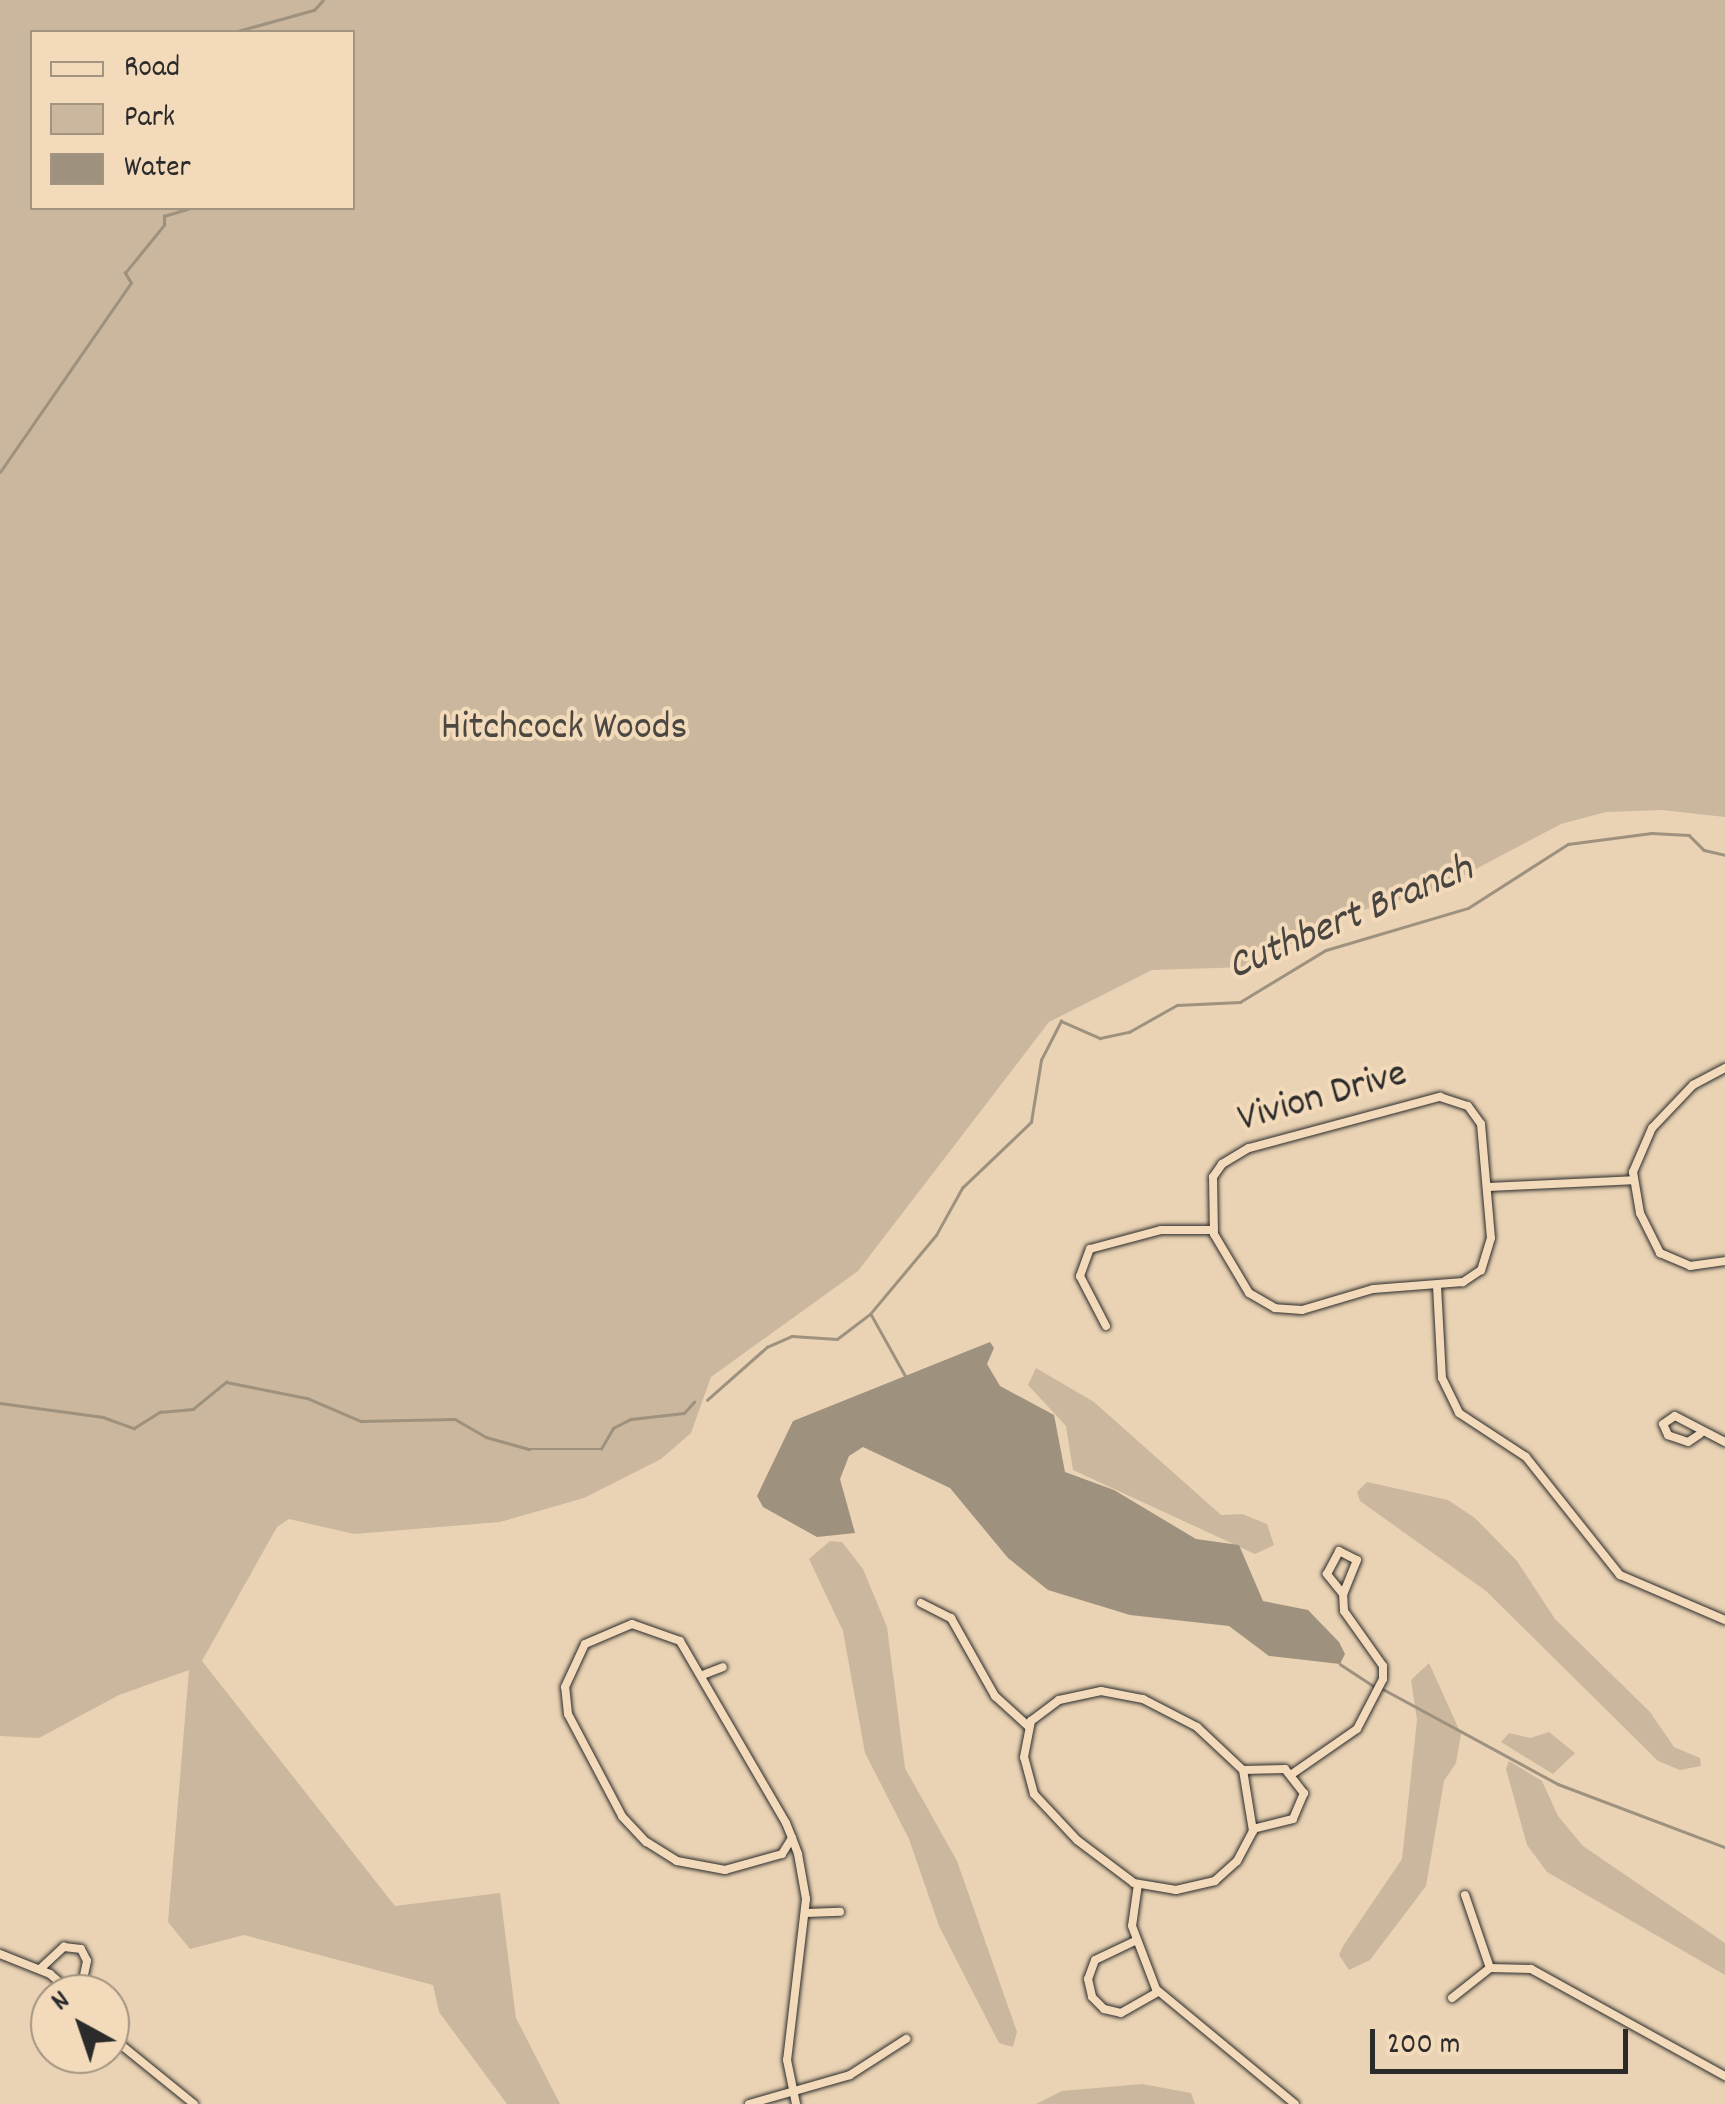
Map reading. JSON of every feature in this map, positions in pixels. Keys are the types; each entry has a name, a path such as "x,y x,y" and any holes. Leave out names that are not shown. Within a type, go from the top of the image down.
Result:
{"street":[{"path":"1725,1068 1694,1085 1652,1128 1637,1155 1634,1180 1646,1231 1660,1253 1690,1266 1725,1261"},
{"name":"Vivion Drive","path":"1440,1096 1461,1102 1478,1118 1487,1187 1490,1257 1468,1280 1437,1286 1373,1289 1302,1310 1275,1308 1245,1288 1213,1230 1213,1177 1233,1154 1440,1096"},
{"path":"1487,1187 1634,1180"},
{"path":"1106,1326 1080,1276 1090,1249 1161,1230 1213,1230"},
{"path":"1437,1286 1442,1378 1459,1413 1536,1467 1620,1574 1725,1620"},
{"path":"1675,1416 1696,1423 1700,1434 1688,1442 1668,1435 1663,1424 1675,1416"},
{"path":"1700,1434 1725,1442"},
{"path":"1292,1774 1358,1729 1383,1679 1383,1666 1344,1611 1343,1594 1357,1560 1350,1551 1331,1560 1327,1574 1343,1594"},
{"path":"921,1603 952,1618 995,1696 1028,1726"},
{"path":"792,1838 782,1854 734,1869 665,1856 622,1816 568,1714 566,1687 580,1650 598,1634 624,1624 672,1636 705,1674 792,1838 806,1913 787,2060 796,2104"},
{"path":"705,1674 723,1667"},
{"path":"1123,1692 1196,1727 1243,1770 1253,1829 1242,1854 1215,1881 1176,1890 1138,1884 1110,1868 1034,1794 1024,1757 1028,1726 1049,1705 1070,1696 1123,1692"},
{"path":"1243,1770 1274,1767 1292,1774 1304,1792 1298,1814 1281,1825 1253,1829"},
{"path":"771,1794 782,1787"},
{"path":"1138,1884 1131,1915 1135,1941 1158,1992 1295,2104"},
{"path":"1465,1895 1490,1968"},
{"path":"806,1913 840,1912"},
{"path":"1135,1941 1095,1960 1088,1979 1092,1996 1104,2009 1121,2013 1158,1992"},
{"path":"40,1969 64,1947 81,1949 88,1961 83,1974"},
{"path":"0,1954 47,1974"},
{"path":"1452,1998 1490,1968 1541,1973 1725,2076"},
{"path":"749,2104 850,2075 906,2038"},
{"path":"130,2052 194,2104"}],"green space":[{"name":"Hitchcock Woods","path":"0,0 1725,0 1725,817 1662,810 1606,812 1561,824 1438,889 1345,915 1248,967 1152,970 1049,1022 858,1271 711,1377 691,1433 661,1459 584,1498 500,1522 354,1534 289,1519 277,1527 202,1661 395,1906 500,1893 516,2018 560,2104 507,2104 439,2012 433,1985 244,1935 190,1949 168,1922 189,1670 119,1695 39,1738 0,1736"},
{"path":"1036,1368 1094,1402 1221,1515 1242,1514 1267,1524 1274,1545 1255,1554 1073,1470 1066,1426 1028,1385"},
{"path":"1367,1482 1448,1500 1475,1518 1517,1561 1555,1619 1650,1712 1674,1747 1700,1758 1701,1766 1680,1770 1658,1761 1486,1591 1360,1501 1357,1492"},
{"path":"830,1541 842,1542 863,1569 887,1627 905,1768 957,1861 1017,2032 1013,2047 999,2043 939,1926 909,1839 865,1753 843,1631 809,1559"},
{"path":"1429,1663 1461,1734 1456,1763 1444,1781 1426,1886 1370,1960 1349,1970 1339,1955 1343,1946 1402,1859 1417,1720 1411,1680"},
{"path":"1549,1732 1575,1753 1553,1774 1501,1742 1509,1733 1530,1738"},
{"path":"1509,1761 1542,1781 1558,1816 1583,1846 1725,1943 1725,1975 1547,1872 1527,1845 1506,1769"},
{"path":"1142,2084 1191,2093 1195,2104 1036,2104 1062,2091"}],"water":[{"path":"990,1342 994,1348 987,1364 1000,1386 1054,1415 1065,1472 1114,1490 1196,1539 1239,1545 1263,1601 1308,1610 1339,1642 1345,1654 1340,1664 1269,1656 1229,1626 1130,1615 1048,1590 1008,1558 950,1488 863,1447 849,1456 840,1479 855,1533 817,1537 763,1507 757,1496 793,1421"}],"waterway":[{"path":"241,30 314,10 323,0"},
{"path":"0,472 131,283 125,273 164,225 164,216 184,210"},
{"name":"Cuthbert Branch","path":"707,1400 767,1347 792,1336 837,1339 870,1314 936,1235 962,1188 1031,1122 1041,1060 1061,1021 1100,1038 1129,1032 1177,1005 1240,1002 1326,950 1468,908 1568,844 1651,833 1689,835 1704,850 1725,855"},
{"path":"871,1314 905,1375"},
{"name":"Cuthbert Branch","path":"0,1403 103,1417 134,1428 160,1412 193,1409 226,1382 307,1398 361,1421 455,1419 486,1437 529,1449 601,1449 613,1428 631,1419 684,1413 694,1402"},
{"path":"1340,1664 1375,1687"},
{"path":"1383,1689 1558,1784 1725,1847"}]}
